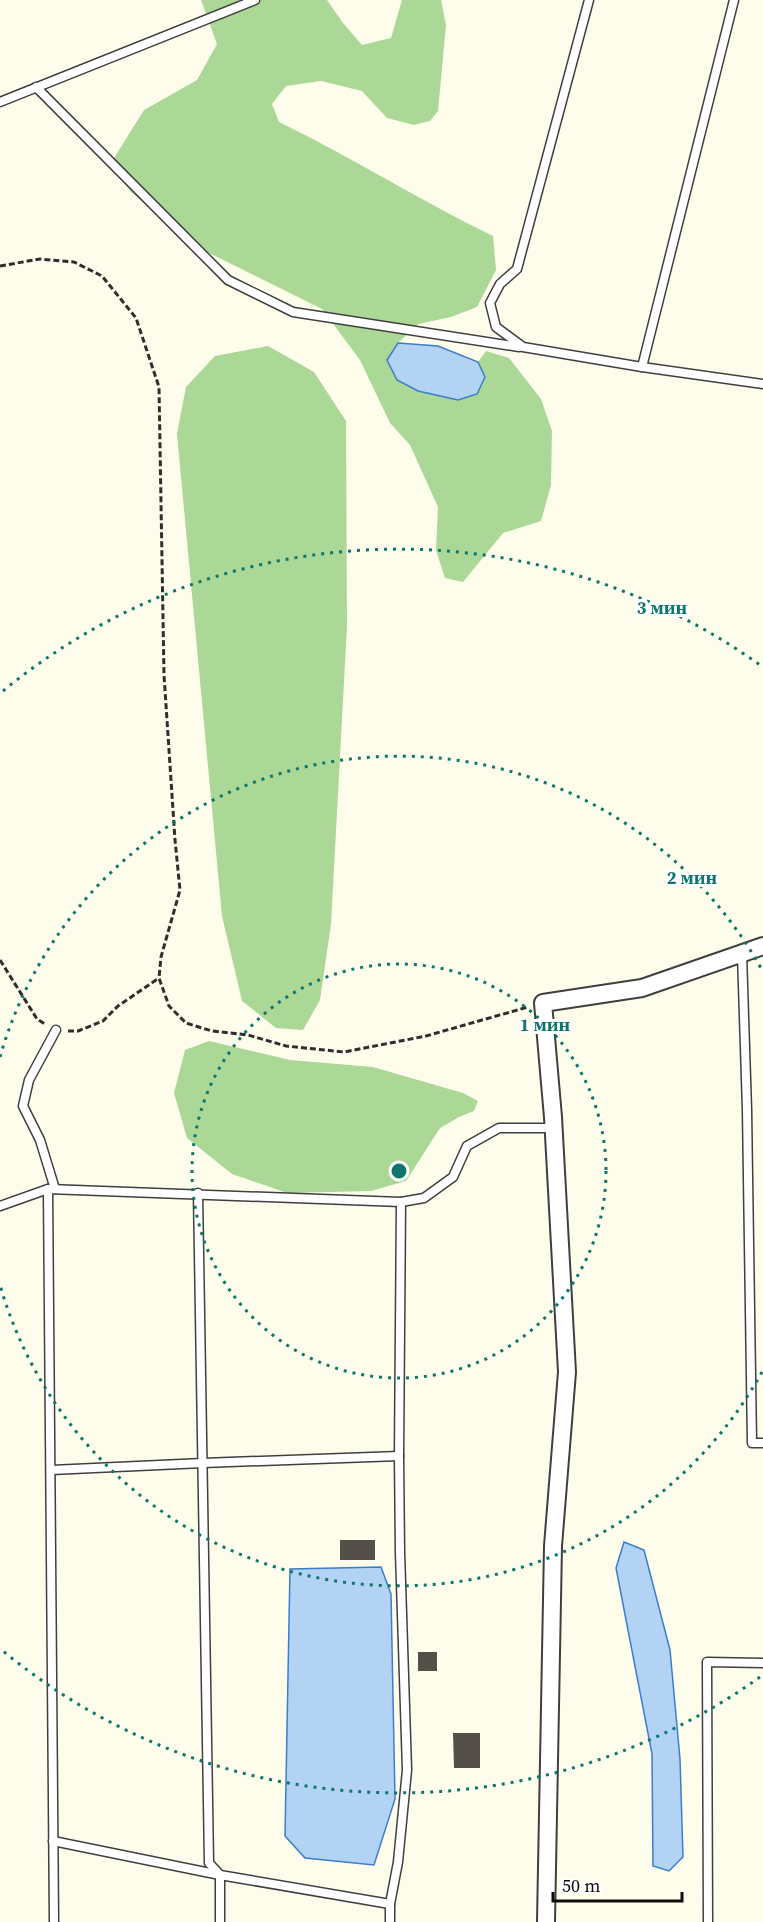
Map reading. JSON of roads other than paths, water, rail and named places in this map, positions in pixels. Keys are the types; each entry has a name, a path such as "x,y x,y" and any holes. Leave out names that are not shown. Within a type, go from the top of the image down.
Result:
{"street":[{"path":"546,1922 553,1546 567,1372 554,1128 543,1003 642,988 763,946"}],"lane":[{"path":"0,102 255,0"},
{"path":"523,347 496,327 490,303 500,284 517,268 589,0"},
{"path":"642,367 734,0"},
{"path":"36,87 228,280 293,312 763,384"},
{"path":"742,954 752,1443 763,1443"},
{"path":"54,1922 52,1189 40,1140 23,1106 28,1080 56,1030"},
{"path":"0,1206 52,1189 401,1202 424,1198 453,1177 467,1146 499,1128 554,1128"},
{"path":"198,1193 208,1863 220,1875 220,1922"},
{"path":"390,1922 390,1904 398,1862 407,1770 400,1552 401,1202"},
{"path":"51,1470 203,1462 399,1456"},
{"path":"708,1922 706,1662 763,1663"},
{"path":"53,1841 220,1875 390,1904"}],"water":[{"path":"398,343 438,346 478,362 485,377 477,394 458,400 418,391 397,380 387,360"},
{"path":"624,1542 644,1550 670,1650 680,1759 683,1857 669,1871 653,1866 652,1754 616,1568"},
{"path":"381,1567 391,1594 395,1799 374,1865 305,1858 285,1836 290,1569"}]}
